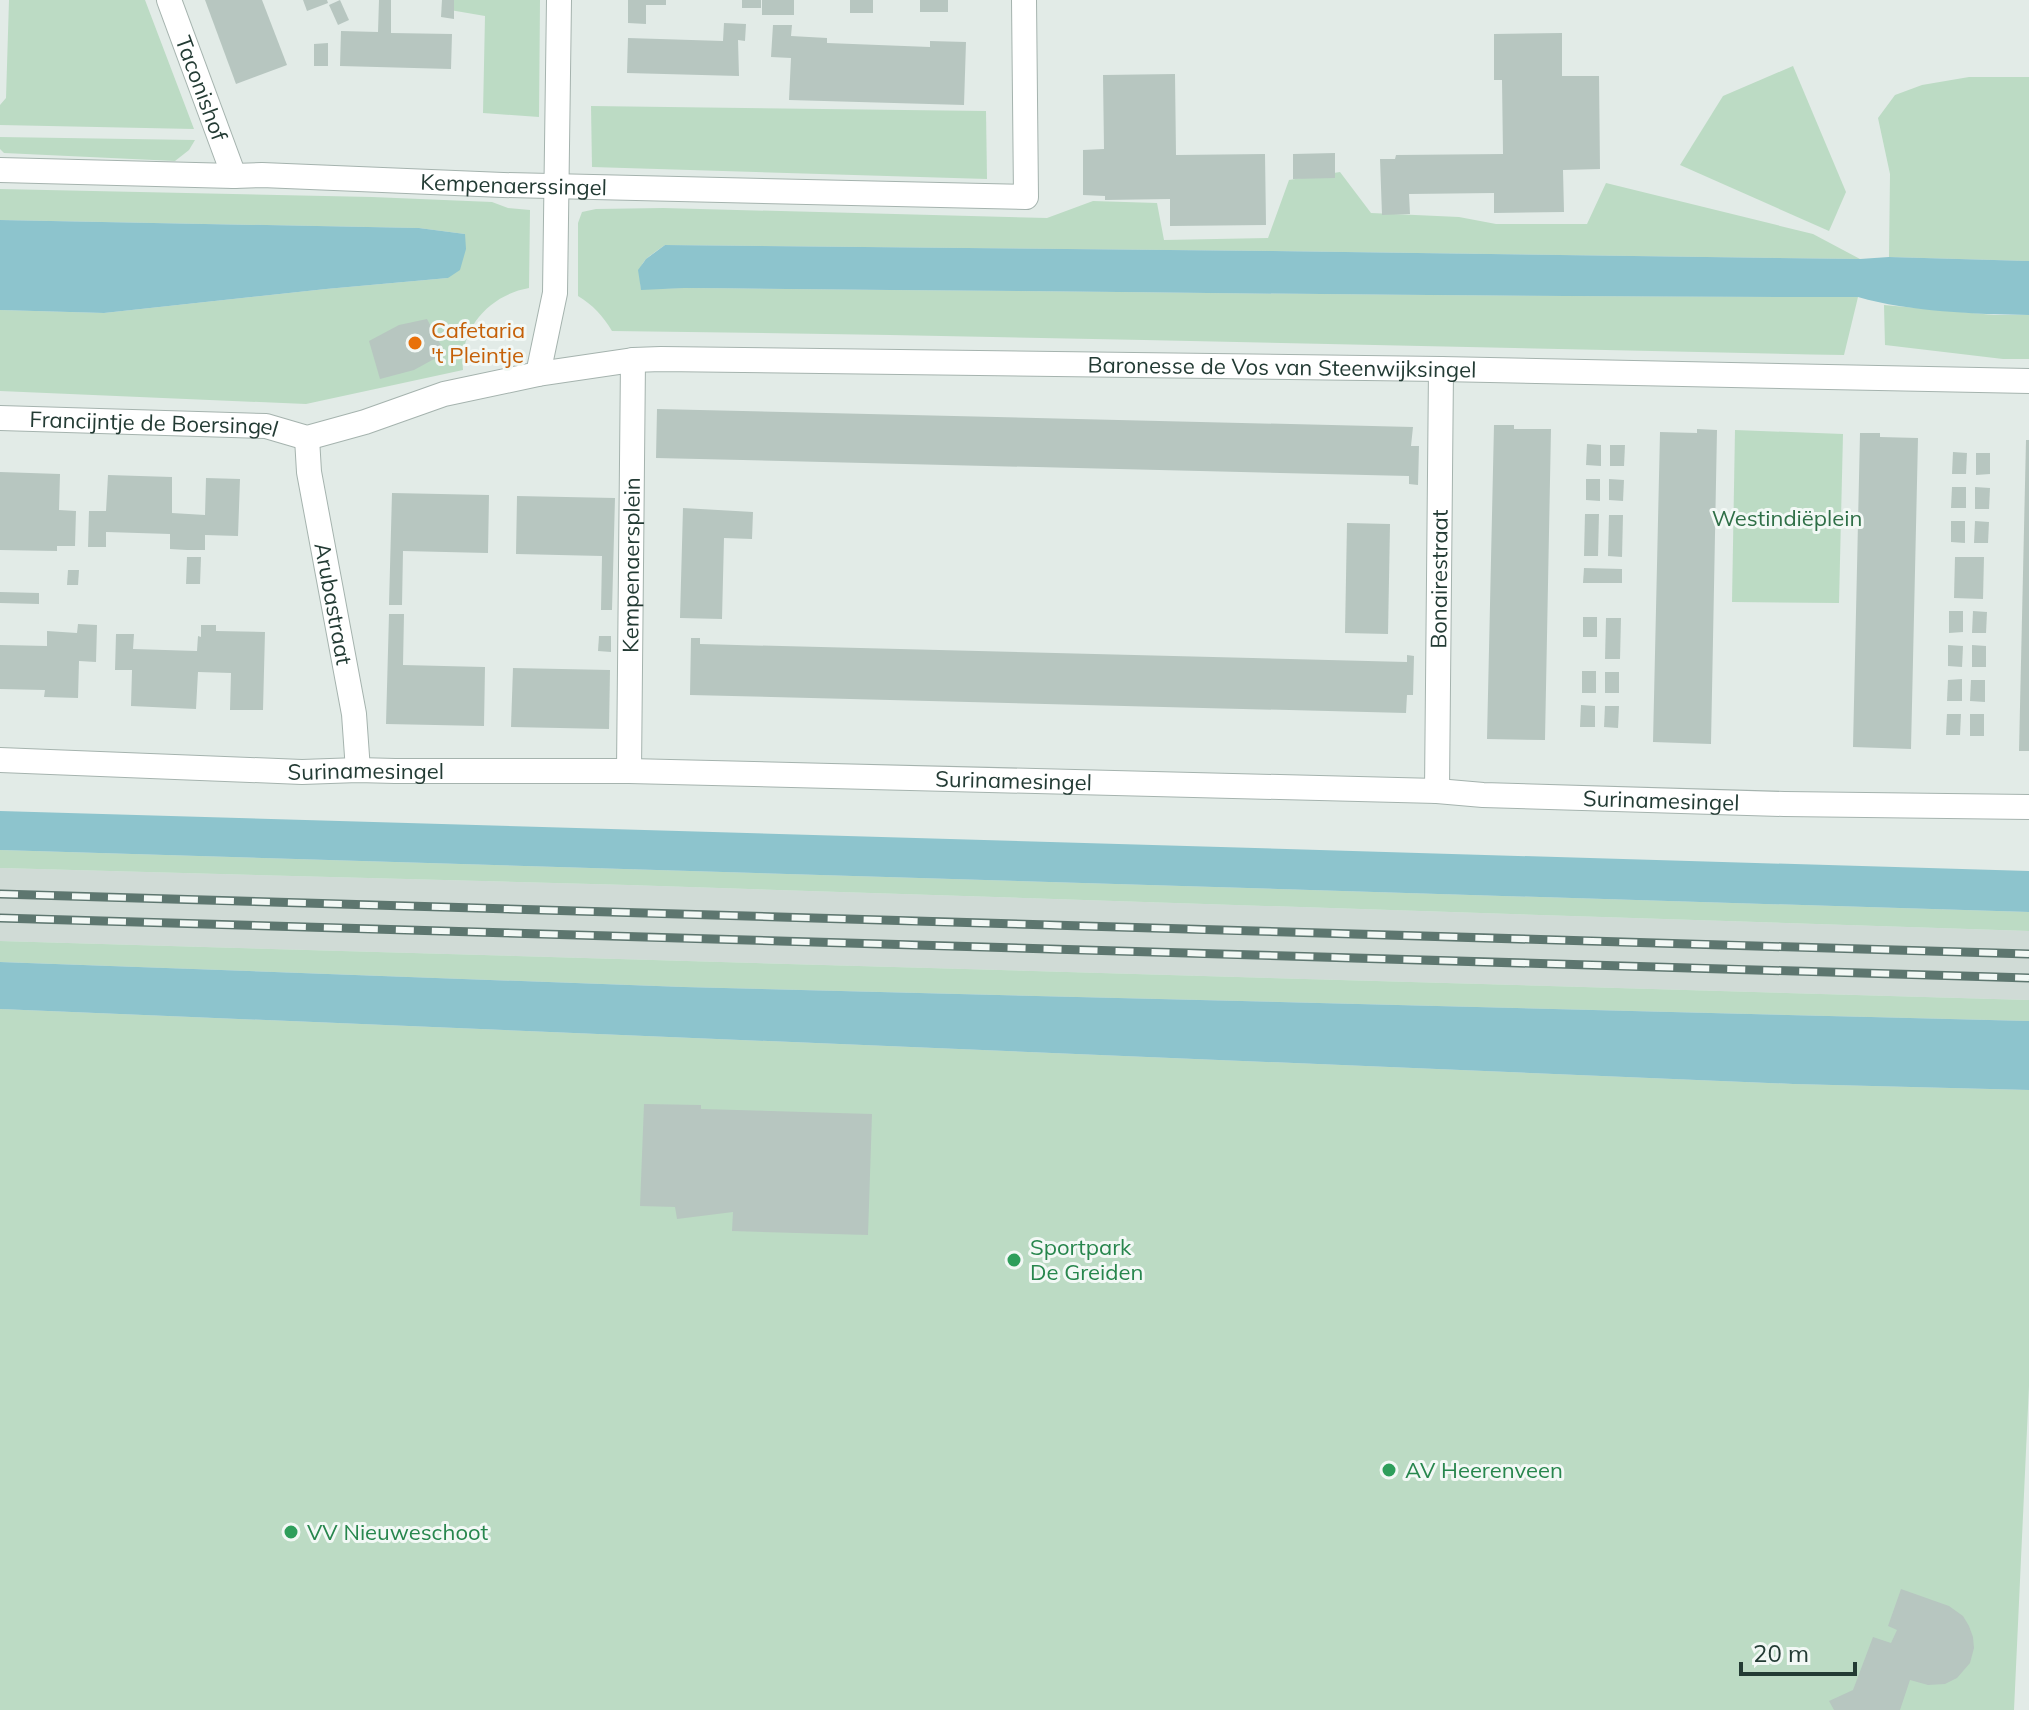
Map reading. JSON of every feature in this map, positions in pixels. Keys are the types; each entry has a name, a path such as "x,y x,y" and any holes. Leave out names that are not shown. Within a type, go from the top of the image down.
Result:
{"street":[{"name":"Taconishof","path":"169,0 234,176"},
{"path":"307,438 365,422 444,394 538,374 555,293 559,0"},
{"name":"Kempenaerssingel","path":"0,170 1026,197 1024,0"},
{"name":"Baronesse de Vos van Steenwijksingel","path":"538,374 661,359 1441,369 2029,381"},
{"name":"Kempenaersplein","path":"629,771 633,360"},
{"name":"Bonairestraat","path":"1437,791 1441,369"},
{"name":"Francijntje de Boersingel","path":"0,418 266,426 307,438"},
{"name":"Arubastraat","path":"307,438 309,472 354,714 358,770"},
{"name":"Surinamesingel","path":"0,760 302,772 629,771 1437,791 1768,804 2029,807"}],"shaded area":[{"path":"0,868 628,885 2029,931 2029,1000 0,941"}],"green space":[{"path":"9,0 145,0 194,129 0,125 0,105 6,98"},
{"path":"450,0 540,0 539,117 483,113 485,16 450,10"},
{"path":"1793,66 1846,192 1829,231 1680,165 1723,96"},
{"path":"1969,77 2029,77 2029,261 1889,257 1890,174 1878,118 1895,95 1922,85"},
{"path":"591,106 986,111 987,179 592,167"},
{"path":"0,137 195,140 189,150 175,161 4,153 0,149"},
{"path":"1340,172 1371,213 1459,217 1496,224 1587,224 1606,183 1813,234 1860,259 665,245 643,262 641,289 1858,297 1844,355 612,331 597,311 578,296 578,223 582,212 596,209 1047,218 1093,201 1157,203 1164,240 1268,238 1289,180"},
{"path":"0,189 492,202 508,208 530,210 529,288 501,298 480,316 466,341 463,370 306,404 0,391 0,310 104,313 448,278 465,234 419,228 0,220"},
{"path":"1884,305 1994,315 2029,315 2029,359 2003,359 1885,345"},
{"name":"Westindiëplein","path":"1735,430 1843,434 1839,603 1732,602"},
{"path":"0,850 2029,912 2029,931 628,885 0,868"},
{"path":"0,941 2029,1000 2029,1021 684,987 0,962"},
{"name":"Sportpark De Greiden","path":"0,1009 1793,1084 2029,1090 2029,1386 2014,1710 0,1710"}],"water":[{"path":"0,220 419,228 465,234 466,249 460,270 448,278 104,313 0,310"},
{"path":"665,245 2029,261 2029,315 1921,309 1858,297 641,290 638,270 646,259"},
{"path":"0,811 2029,871 2029,912 0,850"},
{"path":"0,962 684,987 2029,1021 2029,1090 1793,1084 0,1009"}],"building":[{"path":"205,0 262,0 287,65 236,84"},
{"path":"303,0 327,0 328,3 307,11"},
{"path":"340,0 349,20 338,25 329,5"},
{"path":"379,0 391,0 391,33 452,34 451,69 340,66 341,31 378,32"},
{"path":"442,0 454,0 454,19 441,17"},
{"path":"628,0 666,0 666,5 646,5 646,24 628,23"},
{"path":"742,0 761,0 761,8 742,8"},
{"path":"762,0 794,0 794,15 762,15"},
{"path":"850,0 873,0 873,13 850,13"},
{"path":"920,0 948,0 948,12 920,12"},
{"path":"724,23 746,24 745,41 738,40 739,76 627,73 628,38 723,41"},
{"path":"773,25 792,25 791,36 827,38 827,43 930,47 930,41 966,42 964,105 789,100 791,58 771,57"},
{"path":"1562,33 1562,76 1599,76 1600,169 1563,170 1564,212 1494,213 1494,193 1409,194 1410,214 1382,215 1380,159 1395,159 1396,155 1503,154 1502,80 1494,80 1494,34"},
{"path":"328,43 328,66 314,66 314,44"},
{"path":"1175,74 1176,155 1265,154 1266,225 1170,226 1170,199 1105,200 1105,196 1083,195 1083,150 1104,149 1103,75"},
{"path":"1335,153 1335,178 1293,179 1293,154"},
{"path":"427,319 445,353 414,370 380,379 369,341 399,325"},
{"path":"657,409 1413,427 1411,446 1419,446 1418,485 1409,484 1409,476 656,458"},
{"path":"1494,425 1514,425 1514,429 1551,429 1545,740 1487,739"},
{"path":"1697,429 1717,430 1711,744 1653,742 1660,432 1697,433"},
{"path":"1860,433 1918,438 1911,749 1853,747"},
{"path":"2026,440 2029,440 2029,751 2019,751"},
{"path":"1587,444 1601,445 1601,466 1586,465"},
{"path":"1610,445 1625,445 1624,466 1610,466"},
{"path":"1953,452 1967,453 1966,474 1952,474"},
{"path":"1976,453 1990,453 1990,474 1976,475"},
{"path":"0,472 60,474 59,510 76,511 75,546 57,546 57,551 0,550"},
{"path":"108,475 172,477 172,513 205,515 206,478 240,479 238,536 205,535 205,550 187,550 170,549 170,534 106,532 106,547 88,547 89,511 106,511"},
{"path":"1586,479 1600,479 1600,501 1586,500"},
{"path":"1609,479 1624,480 1623,501 1609,500"},
{"path":"1952,487 1966,487 1966,508 1951,508"},
{"path":"1975,487 1990,488 1989,509 1975,509"},
{"path":"392,493 489,495 488,553 403,551 402,605 389,605"},
{"path":"517,496 615,498 612,610 601,610 602,556 516,554"},
{"path":"683,508 753,512 752,539 724,538 722,619 680,618"},
{"path":"1585,514 1599,514 1598,556 1584,556"},
{"path":"1609,515 1623,515 1622,557 1608,556"},
{"path":"1951,521 1965,521 1965,543 1951,542"},
{"path":"1975,521 1989,522 1988,543 1974,543"},
{"path":"1347,523 1390,524 1388,634 1345,633"},
{"path":"187,557 201,557 200,584 186,584"},
{"path":"1955,557 1984,557 1983,599 1954,598"},
{"path":"1584,568 1622,569 1622,583 1583,583"},
{"path":"68,570 79,570 78,585 67,585"},
{"path":"0,592 39,593 39,604 0,603"},
{"path":"1949,611 1963,611 1963,632 1949,633"},
{"path":"1973,611 1987,612 1986,633 1972,633"},
{"path":"389,614 404,614 403,665 485,667 484,726 386,724"},
{"path":"1583,617 1597,617 1597,637 1583,637"},
{"path":"1606,618 1621,618 1620,659 1605,659"},
{"path":"78,624 97,625 96,662 79,661 78,698 44,697 45,690 0,689 0,645 47,646 47,631 77,633"},
{"path":"201,625 216,625 216,631 265,632 263,710 230,710 231,673 198,672 196,709 131,706 132,670 115,670 116,634 134,634 133,649 197,651"},
{"path":"599,636 611,636 611,652 598,651"},
{"path":"691,638 700,638 700,644 1407,662 1407,655 1414,656 1413,695 1407,695 1406,713 690,695"},
{"path":"1948,645 1963,646 1962,667 1948,666"},
{"path":"1972,645 1986,646 1986,667 1972,667"},
{"path":"513,668 610,670 609,729 511,727"},
{"path":"1582,671 1596,671 1596,693 1582,693"},
{"path":"1605,672 1619,672 1619,693 1605,693"},
{"path":"1962,679 1962,701 1947,701 1948,680"},
{"path":"1971,680 1985,680 1985,702 1970,701"},
{"path":"1581,705 1595,706 1595,727 1580,727"},
{"path":"1605,706 1619,706 1618,728 1604,727"},
{"path":"1947,714 1961,714 1960,735 1946,735"},
{"path":"1970,714 1984,714 1984,736 1970,736"},
{"path":"644,1104 701,1105 701,1109 872,1114 868,1235 732,1231 733,1212 677,1219 675,1207 640,1206"},
{"path":"1901,1589 1949,1606 1963,1616 1973,1637 1970,1663 1957,1678 1945,1684 1928,1685 1910,1680 1900,1710 1834,1710 1829,1701 1853,1690 1873,1637 1891,1643 1897,1630 1888,1626"}],"railway":[{"path":"0,894 2029,954"},
{"path":"0,918 2029,978"}],"place":[{"name":"Cafetaria 't Pleintje","path":"415,343"},
{"name":"Sportpark De Greiden","path":"1014,1260"},
{"name":"AV Heerenveen","path":"1389,1470"},
{"name":"VV Nieuweschoot","path":"291,1532"}]}
